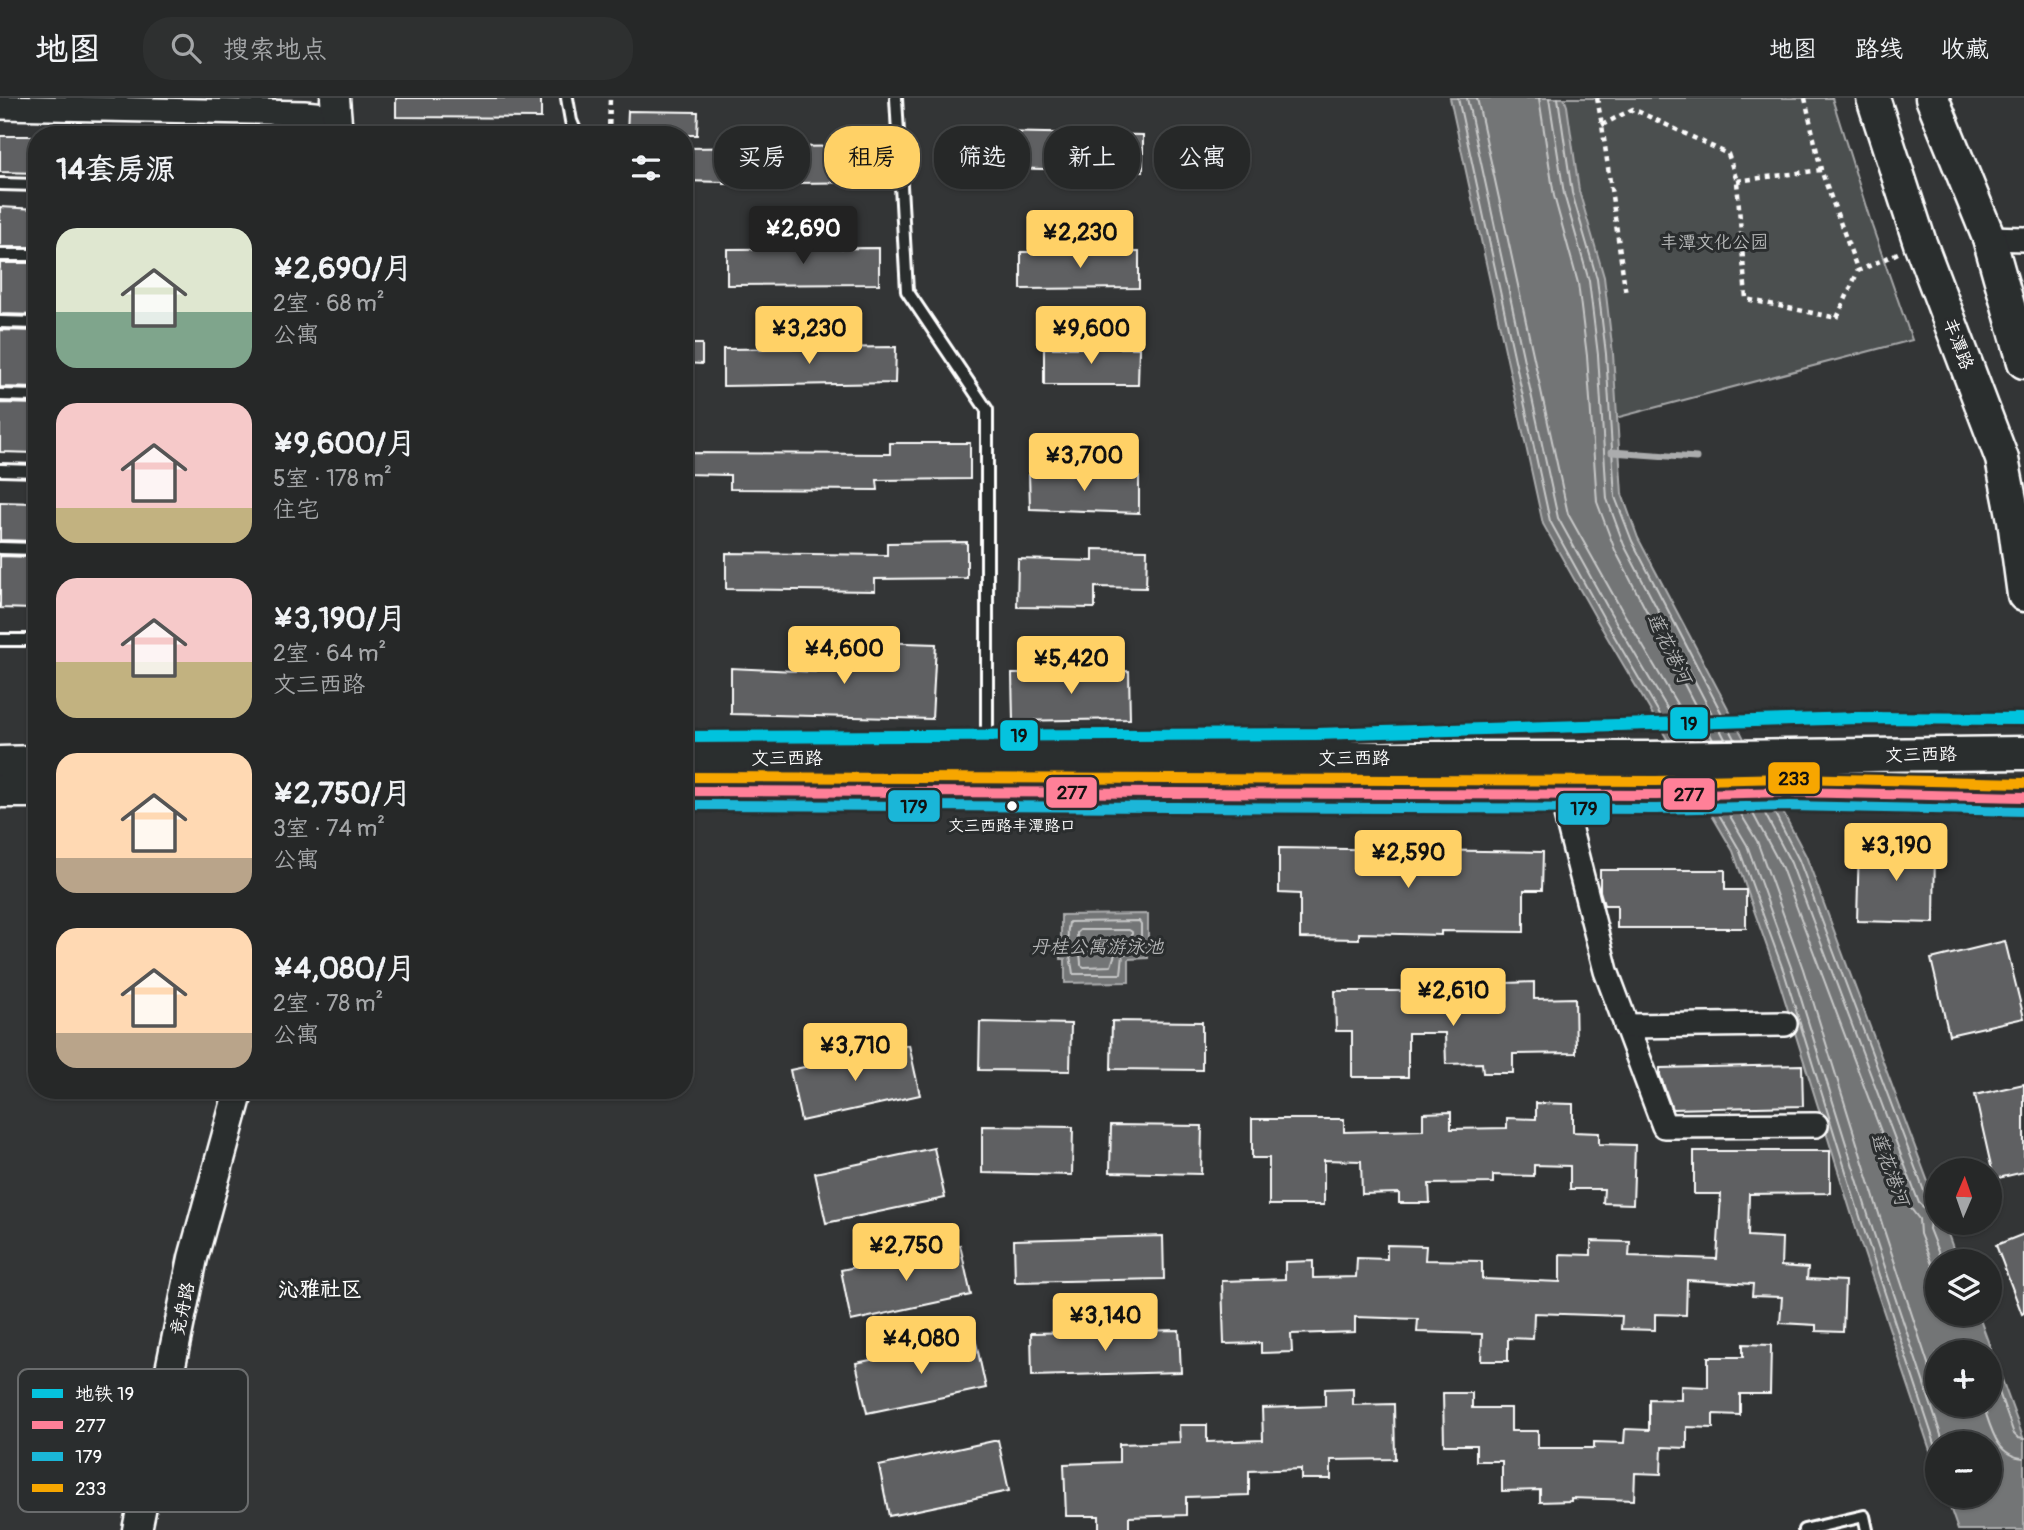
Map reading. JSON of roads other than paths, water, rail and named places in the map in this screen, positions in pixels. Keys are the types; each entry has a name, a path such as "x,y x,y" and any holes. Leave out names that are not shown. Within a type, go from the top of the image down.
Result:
{"main road":[{"name":"丰潭路","path":"1873,98 1920,243 2002,459 2014,520 2024,595"},
{"path":"1932,98 1989,238 2024,362"},
{"name":"文三西路","path":"693,758 1647,758 2024,753"},
{"path":"0,763 28,762"},
{"path":"0,791 28,791"},
{"name":"文三西路","path":"693,791 1561,795 1790,792 2024,797"}],"street":[{"path":"0,107 304,113 336,116"},
{"path":"1989,238 2024,239"},
{"path":"1561,795 1606,971 1664,1126 1816,1125"},
{"path":"1626,1026 1785,1024"},
{"name":"竞舟路","path":"170,1369 193,1258 237,1099"},
{"name":"竞舟路","path":"137,1530 141,1512"}],"lane":[{"path":"567,98 573,126"},
{"path":"897,98 907,291 987,410 987,759"},
{"path":"0,184 28,185"},
{"path":"0,255 28,255"},
{"path":"0,322 28,323"},
{"path":"0,396 28,396"},
{"path":"0,470 28,471"},
{"path":"0,548 28,549"},
{"path":"0,640 28,640"},
{"path":"1804,1530 1864,1516 1867,1530"}],"water":[{"name":"莲花港河","path":"1450,98 1564,98 1579,191 1604,277 1613,354 1622,494 1638,538 1806,856 1925,1174 1925,1236 1949,1236 1953,1249 1925,1249 1925,1326 1982,1326 1987,1340 1925,1340 1925,1417 2002,1417 2002,1380 2024,1440 2024,1530 1958,1530 1950,1508 2002,1508 2002,1431 1925,1431 1925,1435 1859,1238 1778,978 1733,851 1543,524"},
{"name":"丹桂公寓游泳池","path":"1148,914 1148,958 1129,959 1129,982 1065,983 1065,959 1061,959 1061,915"}],"waterway":[{"path":"1612,452 1696,458"}],"metro line":[{"name":"19","path":"693,737 1316,734 1859,718 2024,719"}],"place":[{"name":"文三西路丰潭路口","path":"1012,806"}],"district":[{"name":"沁雅社区","path":"320,1289"}],"park label":[{"name":"丰潭文化公园","path":"1714,242"}]}
